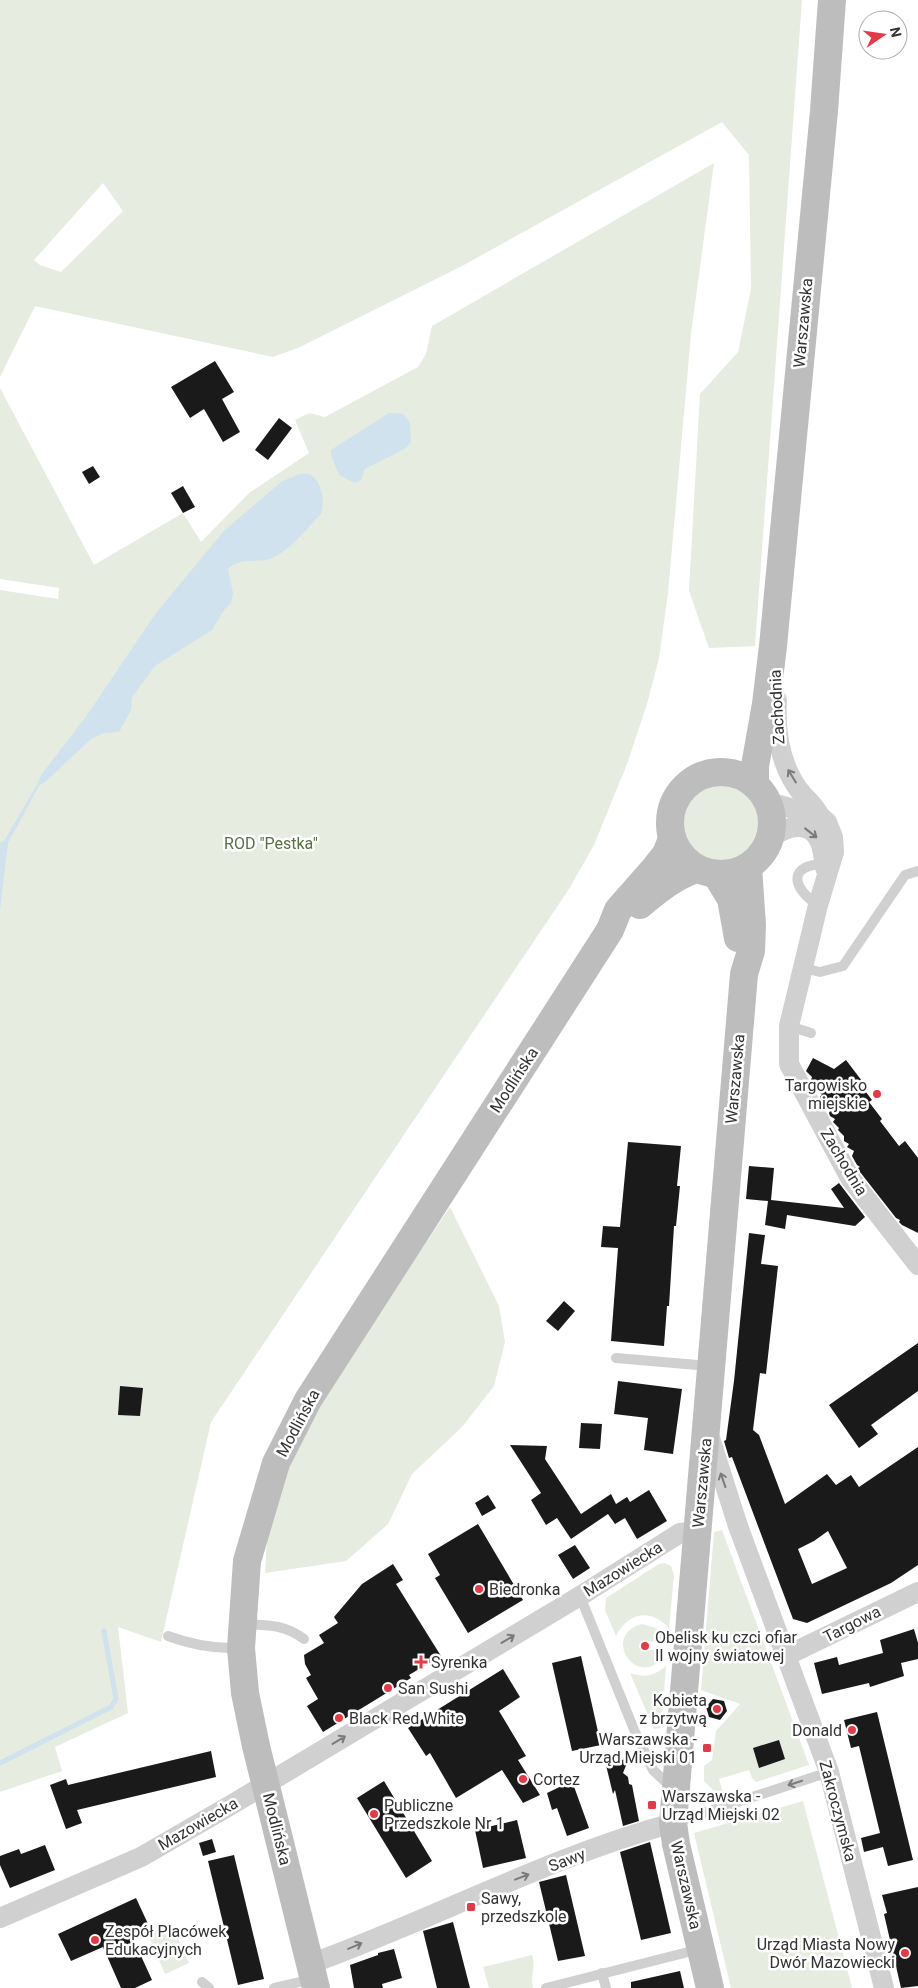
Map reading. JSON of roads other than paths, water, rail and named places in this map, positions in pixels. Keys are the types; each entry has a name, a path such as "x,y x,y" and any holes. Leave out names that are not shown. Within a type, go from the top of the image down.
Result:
{"main road":[{"name":"Warszawska","path":"762,795 755,766 766,704 773,646 824,111 832,0"},
{"name":"Warszawska","path":"723,772 732,761 739,747 773,646"},
{"path":"723,772 744,777 762,795 773,820 770,838 767,847 759,858 748,867 736,873 707,872 686,861 678,851 672,839 670,826 671,812 683,789 693,780 705,774 723,772"},
{"name":"Modlińska","path":"313,1977 246,1694 242,1636 247,1561 276,1464 308,1400 610,930 618,910 656,868 666,854 672,839"},
{"name":"Warszawska","path":"710,1988 673,1823 744,974 751,951 752,925 748,867"},
{"name":"Warszawska","path":"707,872 731,899 744,974"},
{"name":"Modlińska","path":"610,930 668,882 684,873 707,872"}],"street":[{"name":"Zachodnia","path":"773,646 777,697 775,723 780,753 798,788 814,804 820,816 827,822 833,837 834,852 825,869 789,1026 789,1064 850,1178 918,1266"},
{"path":"762,795 779,805 820,816"},
{"name":"Zachodnia","path":"770,838 780,830 793,827 806,828 818,839 825,869"},
{"name":"Zakroczymska","path":"706,1424 738,1526 829,1772 884,1988"},
{"name":"Zakroczymska","path":"700,1501 723,1504 738,1526"},
{"name":"Mazowiecka","path":"0,1918 141,1857 580,1596 680,1533 698,1531"},
{"name":"Targowa","path":"786,1656 918,1592"},
{"name":"Sawy","path":"313,1977 526,1875 638,1833 673,1823"}],"lane":[{"path":"803,968 820,972 843,966 905,875 918,871"},
{"path":"789,1026 811,1033"},
{"path":"616,1358 712,1366"},
{"path":"580,1596 635,1732 654,1770 676,1792"},
{"path":"168,1636 189,1644 214,1648 274,1625 292,1630 304,1638"},
{"name":"Sawy","path":"673,1823 829,1772"},
{"path":"546,1988 701,1949"},
{"path":"602,1973 606,1988"},
{"path":"274,1988 313,1977"}],"water":[{"path":"389,413 403,414 410,422 411,442 406,448 365,469 361,480 355,483 339,475 331,455 331,450"},
{"path":"299,474 311,475 318,482 322,499 321,514 286,550 267,560 244,561 228,569 233,593 231,603 224,610 212,630 155,666 132,697 131,710 119,732 104,733 91,739 44,783 40,784 8,843 0,910 0,843 4,841 41,775 85,718 156,613 224,531 281,482"}],"waterway":[{"path":"0,1763 111,1707 116,1699 104,1631"}],"place":[{"name":"Targowisko miejskie","path":"877,1094"},
{"name":"Biedronka","path":"479,1589"},
{"name":"Obelisk ku czci ofiar II wojny światowej","path":"645,1646"},
{"name":"Syrenka","path":"421,1662"},
{"name":"San Sushi","path":"388,1688"},
{"name":"Kobieta z brzytwą","path":"717,1709"},
{"name":"Black Red White","path":"339,1718"},
{"name":"Donald","path":"852,1730"},
{"name":"Warszawska - Urząd Miejski 01","path":"707,1748"},
{"name":"Cortez","path":"523,1779"},
{"name":"Warszawska - Urząd Miejski 02","path":"652,1805"},
{"name":"Publiczne Przedszkole Nr 1","path":"374,1814"},
{"name":"Sawy, przedszkole","path":"471,1907"},
{"name":"Zespół Placówek Edukacyjnych","path":"95,1940"},
{"name":"Urząd Miasta Nowy Dwór Mazowiecki","path":"905,1953"}],"park label":[{"name":"ROD \"Pestka\"","path":"271,843"}]}
